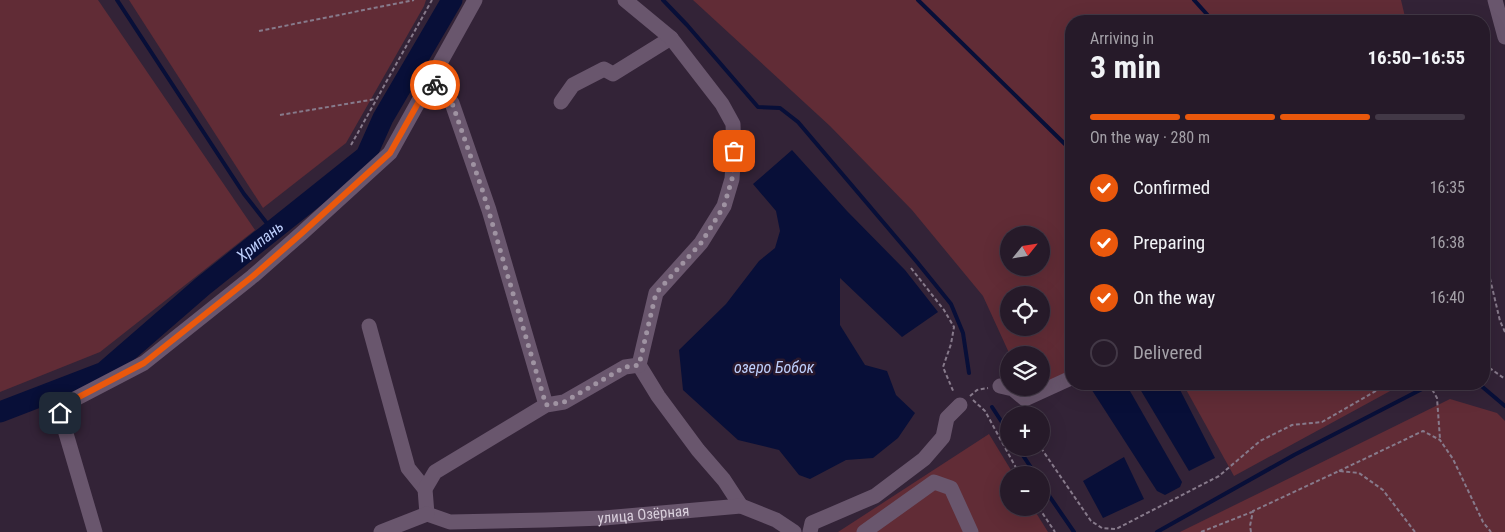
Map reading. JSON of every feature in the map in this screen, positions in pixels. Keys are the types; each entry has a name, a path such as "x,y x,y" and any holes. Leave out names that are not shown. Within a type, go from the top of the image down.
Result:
{"street":[{"path":"95,532 60,413 73,400 144,363 253,276 390,153 475,0"},
{"path":"625,0 670,38 722,104 733,124 732,179 724,206 701,243 656,293 639,365 658,396 698,450 724,480 741,506"},
{"path":"1495,0 1505,37"},
{"path":"561,102 573,85 604,69 613,74 670,38"},
{"path":"431,80 452,103 489,210 546,405"},
{"path":"369,326 408,468 425,489 427,514 381,532"},
{"path":"425,489 435,472 546,405 564,402 625,367 639,365"},
{"path":"1050,388 1065,381"},
{"path":"810,532 812,523 875,496 924,459 943,437 947,418 964,401"},
{"path":"864,532 934,482 950,488 971,532"},
{"name":"улица Озёрная","path":"427,514 450,522 546,520 604,518 741,506 776,520 794,532"}],"path":[{"path":"259,31 414,0"},
{"path":"351,145 432,0"},
{"path":"280,116 376,99"},
{"path":"911,268 944,310 954,327 943,368 964,401 985,411 1015,466"},
{"path":"1490,278 1500,321 1505,332"},
{"path":"1490,368 1505,379"},
{"path":"1046,456 1091,521 1102,528 1116,528 1220,476 1260,441 1292,425 1322,422 1378,390"},
{"path":"1432,390 1437,398 1440,440"},
{"path":"1201,532 1253,511 1423,431 1440,440 1453,459 1483,522 1491,532"},
{"path":"1339,471 1359,473 1383,490 1415,532"},
{"path":"1251,532 1250,526 1253,511"},
{"path":"1044,516 1055,532"},
{"path":"1102,528 1103,532"}],"shaded area":[{"path":"0,0 98,0 255,230 100,352 0,392"},
{"path":"129,0 426,0 346,143 263,208"},
{"path":"693,0 1401,0 1405,15 1065,15 1065,378 1050,384 1050,346 1006,346 1001,336 1050,336 1050,286 1000,286 1000,333 983,296 912,210 830,126"},
{"path":"1186,390 1392,390 1234,476"},
{"path":"1450,399 1497,413 1505,421 1505,532 1180,532"},
{"path":"989,434 1000,452 1000,456 1002,456 1009,466 1000,466 1000,516 1038,516 1048,532 838,532"}],"water":[{"name":"озеро Бобок","path":"792,150 847,211 905,270 938,312 902,337 840,278 840,325 865,365 887,371 896,395 915,413 898,438 873,458 846,460 810,479 799,475 779,450 738,440 683,390 679,350 726,304 759,261 775,248 780,231 776,211 753,184"},
{"path":"1092,390 1129,390 1182,482 1180,487 1165,495 1157,491"},
{"path":"1141,390 1180,390 1215,458 1189,471"},
{"path":"1124,457 1144,499 1103,518 1083,481"}],"waterway":[{"path":"117,0 244,194 273,231"},
{"name":"Хрипань","path":"0,412 104,372 203,286 366,156 383,118 452,0"},
{"path":"663,0 758,107 780,108 798,122 917,262 951,304 963,333 969,373"},
{"path":"918,0 1065,144"},
{"path":"1194,0 1208,15"},
{"path":"1157,532 1294,455 1420,390"},
{"path":"1486,390 1505,406"},
{"path":"992,407 1000,419"},
{"path":"1023,456 1030,466"},
{"path":"1050,497 1074,532"}],"way so far":[{"path":"435,85 452,103 483,192 546,405 564,402 625,367 639,365 656,293 701,243 724,206 732,179 734,151"}],"route":[{"path":"60,413 73,400 144,363 253,276 390,153 431,80 435,85"}]}
